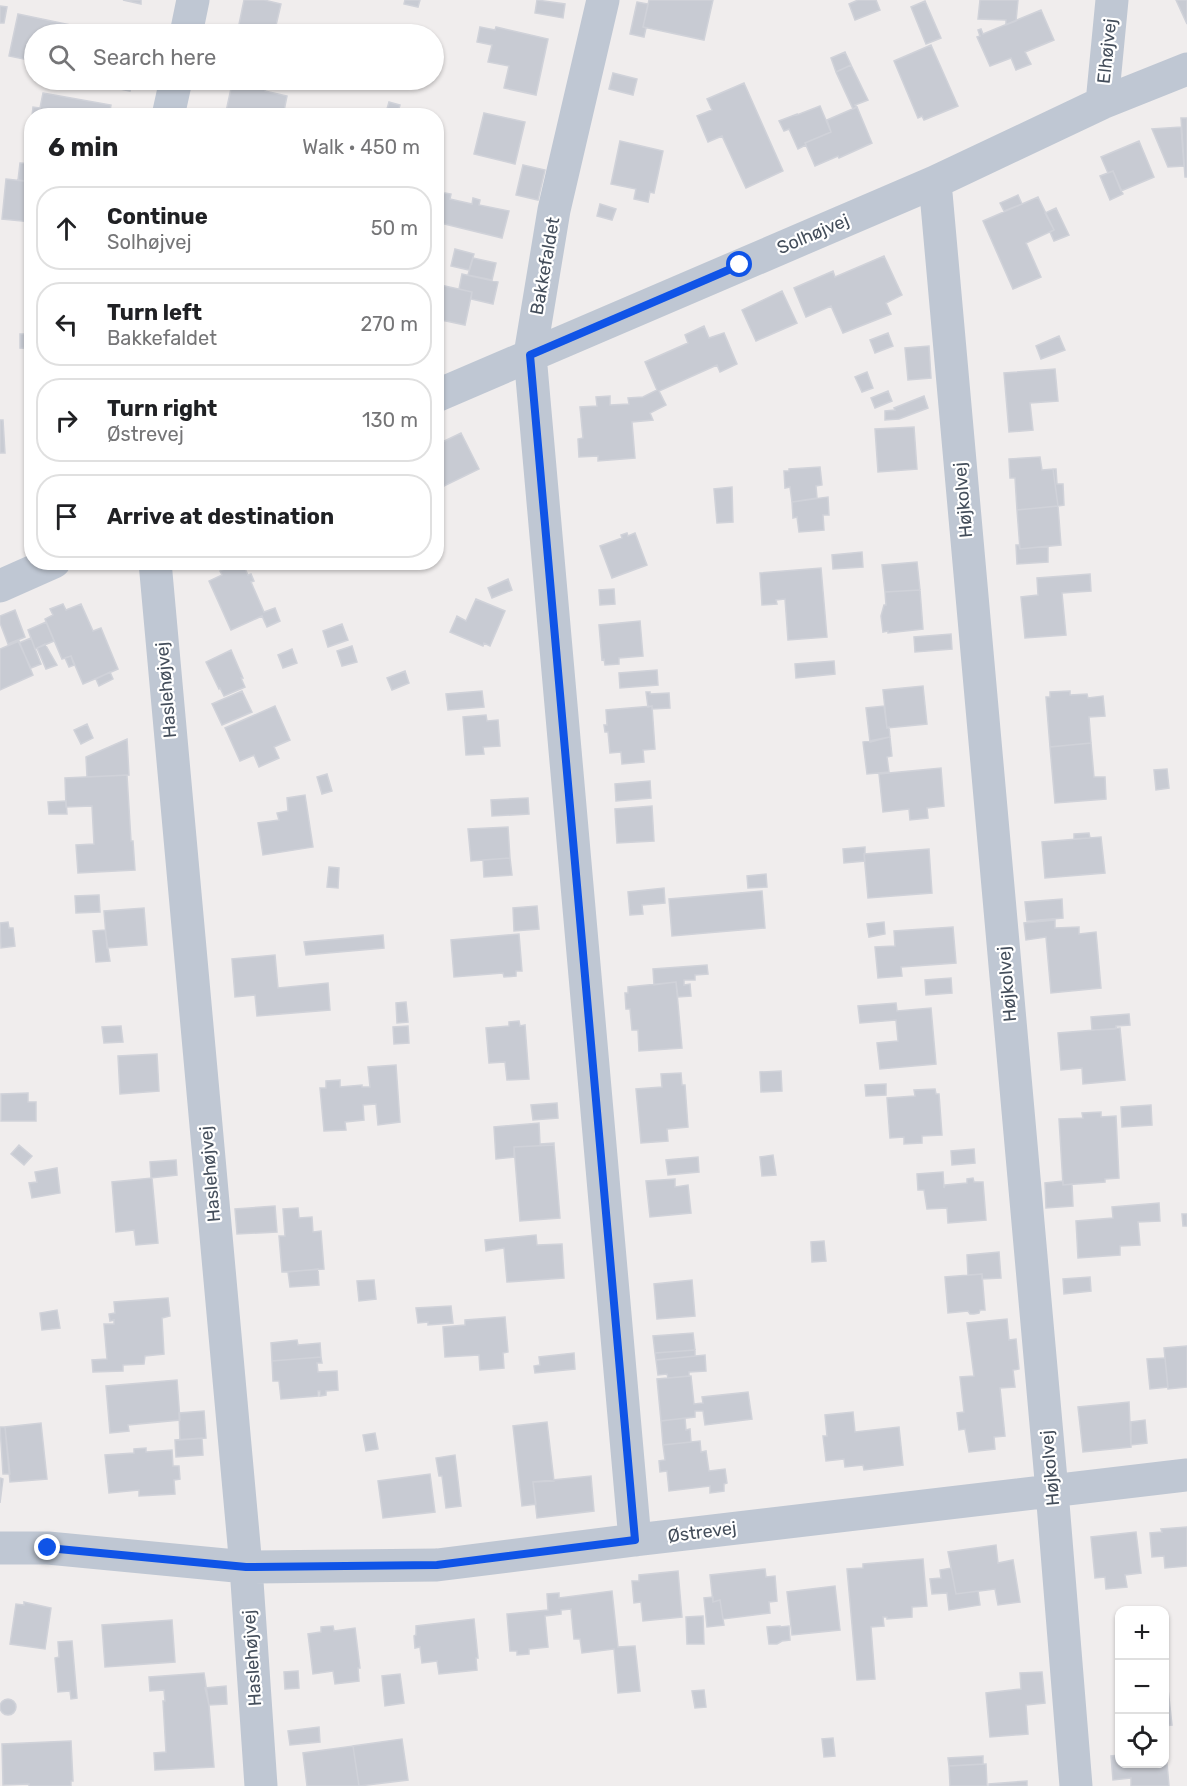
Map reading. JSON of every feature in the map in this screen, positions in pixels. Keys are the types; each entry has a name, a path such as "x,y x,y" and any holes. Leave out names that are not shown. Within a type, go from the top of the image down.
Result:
{"street":[{"path":"188,24 193,0"},
{"name":"Bakkefaldet","path":"603,0 554,210 530,355 635,1540"},
{"name":"Elhøjvej","path":"1102,103 1112,0"},
{"name":"Solhøjvej","path":"444,393 935,182 1102,103 1187,69"},
{"path":"170,108 174,90"},
{"name":"Højkolvej","path":"935,182 1052,1491 1076,1786"},
{"path":"0,586 36,570"},
{"name":"Haslehøjvej","path":"156,570 246,1567 261,1786"},
{"name":"Østrevej","path":"0,1548 48,1548 246,1567 437,1565 1187,1474"}],"building":[{"path":"123,0 141,0 141,4"},
{"path":"244,0 264,0 281,4 276,24 239,24"},
{"path":"405,0 420,0 418,7 404,4"},
{"path":"537,0 565,4 563,18 535,13"},
{"path":"649,0 713,0 704,40 643,27"},
{"path":"858,0 876,0 880,10 855,20 849,4"},
{"path":"980,0 1018,0 1016,21 1006,25 1006,20 978,19"},
{"path":"1176,0 1187,0 1187,24"},
{"path":"925,1 941,38 926,44 911,7"},
{"path":"637,2 648,4 643,27 646,28 644,37 630,34"},
{"path":"0,6 7,7 4,23 0,23"},
{"path":"1041,10 1054,40 1025,52 1031,64 1016,70 1011,58 990,66 977,37 980,36 978,30 981,29 983,34"},
{"path":"18,14 66,24 24,24 24,59 9,56"},
{"path":"480,27 495,30 496,27 548,39 536,95 504,88 509,66 488,62 492,45 477,42"},
{"path":"931,45 958,106 924,120 922,116 918,118 894,61"},
{"path":"845,52 851,65 836,72 831,58"},
{"path":"851,65 868,100 855,105 857,107 853,109 836,72"},
{"path":"613,73 637,79 633,95 609,89"},
{"path":"744,83 783,171 746,188 722,136 708,142 697,116 712,110 707,99"},
{"path":"231,90 265,90 287,96 285,108 227,108"},
{"path":"43,93 111,105 110,108 40,108"},
{"path":"389,102 400,105 399,108 387,108"},
{"path":"820,106 831,132 805,143 806,145 798,149 789,129 784,131 779,121"},
{"path":"857,107 872,143 815,166 805,143 831,132 827,120"},
{"path":"484,113 525,122 515,164 474,154"},
{"path":"1181,118 1187,118 1187,177 1185,177"},
{"path":"1181,127 1184,166 1168,167 1152,129"},
{"path":"620,141 663,151 654,193 650,192 648,202 634,199 636,189 611,184"},
{"path":"1139,141 1154,177 1121,191 1113,171 1108,173 1101,157"},
{"path":"20,163 24,163 24,181 18,180"},
{"path":"523,165 545,170 538,200 516,195"},
{"path":"1113,171 1123,194 1110,200 1100,176"},
{"path":"6,179 24,181 24,221 2,219"},
{"path":"444,194 451,194 450,199 472,204 473,198 480,200 479,205 509,211 502,238 444,224"},
{"path":"1018,195 1022,204 1004,211 1000,203"},
{"path":"1038,197 1054,230 1026,243 1041,277 1013,289 983,221"},
{"path":"600,204 616,209 612,220 597,216"},
{"path":"1056,208 1069,235 1054,241 1050,232 1054,230 1045,213"},
{"path":"455,249 474,254 469,270 451,266"},
{"path":"884,256 902,295 886,303 891,314 843,333 831,306 806,317 794,288 833,271 835,277"},
{"path":"473,258 496,263 492,280 468,275"},
{"path":"462,274 498,282 493,304 471,299 472,292 459,289"},
{"path":"444,286 472,292 465,325 444,321"},
{"path":"782,291 797,323 756,341 742,310"},
{"path":"704,326 709,338 724,333 737,364 720,372 717,365 659,391 666,405 650,413 653,420 632,422 635,458 598,461 598,456 579,457 578,439 583,438 580,407 597,406 596,397 610,396 610,405 629,404 628,398 643,397 657,390 645,362 688,343 685,335"},
{"path":"888,333 893,346 875,353 870,340"},
{"path":"20,334 24,334 24,348 20,348"},
{"path":"1059,336 1065,350 1041,359 1036,346"},
{"path":"929,346 931,378 908,380 905,348"},
{"path":"1055,369 1058,401 1030,403 1033,430 1009,432 1004,373"},
{"path":"867,372 873,388 862,392 855,377"},
{"path":"888,391 892,401 875,408 871,398"},
{"path":"924,396 928,408 899,419 885,420 885,411 895,410 894,408"},
{"path":"0,420 3,420 5,453 0,453"},
{"path":"914,427 917,469 878,472 875,429"},
{"path":"461,433 479,469 444,486 444,441"},
{"path":"1040,457 1042,470 1053,469 1058,506 1017,510 1015,478 1010,478 1009,459"},
{"path":"820,467 822,485 816,486 817,498 792,502 790,487 785,488 784,471"},
{"path":"1053,469 1056,469 1057,484 1063,484 1064,505 1058,506"},
{"path":"732,487 733,522 717,523 714,489"},
{"path":"828,497 829,515 823,515 824,530 799,532 797,517 793,518 792,502"},
{"path":"1058,506 1061,545 1020,549 1017,510"},
{"path":"627,533 628,536 635,533 647,565 612,578 600,546 622,538 621,535"},
{"path":"1016,545 1019,545 1020,549 1048,546 1048,562 1017,564"},
{"path":"862,552 863,567 833,569 832,555"},
{"path":"917,562 920,590 885,592 882,565"},
{"path":"821,568 827,637 788,640 785,599 776,600 777,604 762,605 760,573"},
{"path":"246,570 248,575 251,574 254,581 251,582 264,612 275,608 280,621 267,627 262,616 231,630 209,581 222,575 220,571"},
{"path":"1090,574 1091,591 1062,593 1066,635 1025,638 1021,597 1038,595 1037,578"},
{"path":"508,579 512,590 492,598 488,588"},
{"path":"614,589 615,604 600,605 599,590"},
{"path":"920,590 923,629 883,632 881,616 884,605 886,605 885,592"},
{"path":"476,599 505,611 490,646 484,643 483,646 450,632 457,616 466,621"},
{"path":"63,604 66,610 81,604 93,631 101,628 118,669 83,684 71,656 62,659 45,619 53,615 50,609"},
{"path":"15,610 25,637 8,644 0,623 0,616"},
{"path":"640,621 643,656 619,658 619,664 605,665 604,659 602,660 599,625"},
{"path":"46,622 54,641 35,649 28,630"},
{"path":"342,624 348,640 328,647 323,631"},
{"path":"951,634 952,649 915,652 914,637"},
{"path":"31,638 41,664 31,668 19,643"},
{"path":"19,641 33,675 0,690 0,649"},
{"path":"45,644 57,665 46,669 37,648"},
{"path":"352,646 357,662 342,666 337,651"},
{"path":"292,649 297,663 283,668 278,655"},
{"path":"231,650 245,687 224,696 206,662"},
{"path":"71,656 74,665 69,667 65,658"},
{"path":"834,661 835,674 796,678 795,664"},
{"path":"657,670 658,685 620,688 619,673"},
{"path":"405,671 409,683 392,690 387,678"},
{"path":"110,672 113,679 99,686 96,679"},
{"path":"923,686 927,724 887,728 883,690"},
{"path":"242,691 252,712 222,725 212,704"},
{"path":"482,691 484,707 448,710 446,694"},
{"path":"1070,691 1070,695 1087,694 1088,698 1103,696 1105,716 1089,717 1091,743 1050,747 1046,697 1050,697 1050,692"},
{"path":"646,692 650,694 669,693 670,708 652,709 652,706 648,707"},
{"path":"275,706 290,740 274,747 279,758 259,767 254,755 240,761 225,728"},
{"path":"652,706 655,749 643,750 644,762 622,764 621,752 610,753 608,732 605,732 604,725 607,725 606,710"},
{"path":"884,706 890,737 870,742 866,708"},
{"path":"486,715 487,721 498,720 500,746 483,747 484,754 466,755 463,717"},
{"path":"87,724 93,738 81,744 74,730"},
{"path":"890,737 892,756 887,757 889,772 867,774 863,742"},
{"path":"127,739 129,775 87,777 86,757"},
{"path":"1091,743 1094,777 1105,777 1106,799 1055,803 1050,747"},
{"path":"941,768 944,806 927,808 928,818 910,820 909,809 883,812 879,774"},
{"path":"1167,769 1169,788 1156,790 1154,770"},
{"path":"327,774 332,791 322,794 317,777"},
{"path":"127,775 135,870 78,873 76,845 94,844 92,806 66,807 65,778"},
{"path":"650,781 651,798 616,801 615,784"},
{"path":"305,795 313,847 263,855 258,823 279,820 277,813 288,811 287,798"},
{"path":"528,798 529,814 492,816 491,800"},
{"path":"66,801 67,814 49,814 48,802"},
{"path":"652,806 654,841 617,843 615,809"},
{"path":"508,827 510,858 471,861 468,829"},
{"path":"1089,833 1090,838 1074,839 1074,834"},
{"path":"1101,837 1105,873 1045,878 1042,842"},
{"path":"865,847 865,861 844,863 843,849"},
{"path":"929,849 932,893 868,898 864,854"},
{"path":"510,858 512,875 484,877 483,860"},
{"path":"329,867 339,868 338,888 327,887"},
{"path":"766,874 767,887 748,888 747,876"},
{"path":"664,888 665,903 642,905 643,914 630,915 628,892"},
{"path":"762,891 765,928 672,936 669,899"},
{"path":"99,895 100,912 76,913 75,896"},
{"path":"1062,899 1063,918 1027,921 1025,902"},
{"path":"537,906 539,929 514,931 513,908"},
{"path":"144,908 147,945 107,948 104,911"},
{"path":"1055,920 1055,928 1079,927 1079,934 1096,932 1101,988 1051,993 1046,937 1026,940 1024,923"},
{"path":"8,922 9,928 13,928 15,946 1,948 0,923"},
{"path":"884,922 885,934 869,937 867,924"},
{"path":"953,927 956,963 901,967 902,976 878,978 875,947 895,946 894,931"},
{"path":"105,930 110,961 96,962 93,931"},
{"path":"519,934 522,971 516,971 516,976 504,977 503,973 454,977 451,940"},
{"path":"383,935 384,948 306,955 304,942"},
{"path":"275,955 278,988 328,983 330,1010 257,1016 255,995 235,997 232,959"},
{"path":"707,965 708,974 695,975 695,980 684,980 684,985 690,984 691,996 678,997 676,982 654,985 653,969"},
{"path":"951,978 952,993 926,995 925,980"},
{"path":"676,982 682,1048 639,1051 638,1030 632,1030 630,1009 626,1009 625,993 628,993 628,987"},
{"path":"406,1002 408,1022 397,1023 396,1003"},
{"path":"896,1003 897,1011 931,1008 936,1064 880,1069 877,1043 898,1041 896,1020 860,1023 858,1006"},
{"path":"1129,1014 1130,1025 1116,1026 1116,1029 1092,1030 1091,1017"},
{"path":"519,1021 520,1026 525,1025 529,1079 507,1080 505,1062 489,1063 486,1028 509,1026 509,1022"},
{"path":"121,1026 123,1042 104,1043 102,1027"},
{"path":"408,1026 409,1043 394,1044 393,1027"},
{"path":"1120,1028 1125,1080 1083,1084 1082,1068 1061,1070 1058,1033"},
{"path":"157,1054 159,1091 120,1094 118,1056"},
{"path":"396,1065 400,1122 378,1125 376,1104 363,1105 364,1120 345,1122 346,1130 324,1131 320,1088 326,1088 326,1081 340,1080 340,1087 362,1085 362,1087 370,1087 368,1067"},
{"path":"781,1071 782,1091 761,1092 760,1072"},
{"path":"681,1073 682,1085 685,1085 688,1127 667,1129 668,1141 641,1143 636,1089 662,1087 661,1074"},
{"path":"886,1084 886,1095 866,1096 865,1085"},
{"path":"935,1089 936,1094 939,1094 942,1135 922,1136 922,1143 904,1144 904,1137 890,1138 887,1098 915,1096 914,1090"},
{"path":"28,1093 28,1102 36,1102 36,1121 1,1121 1,1094"},
{"path":"557,1103 558,1118 533,1120 531,1105"},
{"path":"1151,1105 1152,1125 1122,1127 1121,1107"},
{"path":"1101,1112 1101,1117 1116,1116 1119,1178 1105,1179 1105,1182 1063,1185 1059,1119 1083,1118 1082,1113"},
{"path":"539,1123 540,1144 554,1143 554,1145 514,1147 514,1157 496,1159 494,1127"},
{"path":"19,1145 32,1156 24,1165 11,1154"},
{"path":"554,1145 560,1218 520,1221 514,1147"},
{"path":"974,1149 975,1163 952,1165 951,1151"},
{"path":"773,1155 776,1175 762,1176 760,1157"},
{"path":"698,1157 699,1172 668,1175 666,1160"},
{"path":"176,1160 177,1175 151,1178 150,1162"},
{"path":"57,1168 60,1193 32,1198 29,1183 37,1182 35,1172"},
{"path":"943,1172 944,1188 945,1185 967,1183 967,1179 973,1178 974,1182 983,1182 986,1220 948,1223 947,1208 927,1209 924,1190 918,1190 917,1174"},
{"path":"152,1178 158,1243 136,1245 134,1230 116,1232 112,1182"},
{"path":"675,1179 675,1187 688,1185 691,1213 650,1217 646,1181"},
{"path":"1063,1181 1063,1185 1072,1184 1073,1206 1046,1208 1045,1183"},
{"path":"1159,1203 1160,1221 1138,1222 1140,1245 1120,1246 1120,1255 1078,1258 1076,1221 1113,1218 1112,1207"},
{"path":"275,1206 277,1232 237,1234 235,1209"},
{"path":"298,1208 299,1218 312,1217 313,1232 321,1231 324,1269 282,1272 279,1236 285,1236 283,1209"},
{"path":"1182,1214 1187,1214 1187,1226 1183,1226"},
{"path":"536,1235 537,1245 562,1244 564,1278 507,1282 504,1248 486,1251 485,1240"},
{"path":"824,1241 826,1261 812,1262 811,1242"},
{"path":"999,1252 1001,1278 982,1279 982,1274 968,1275 967,1255"},
{"path":"318,1269 319,1285 290,1287 288,1272"},
{"path":"982,1274 985,1310 974,1314 968,1311 948,1313 945,1277"},
{"path":"1090,1277 1091,1291 1064,1294 1063,1279"},
{"path":"374,1280 376,1299 359,1301 357,1281"},
{"path":"692,1280 695,1316 657,1319 654,1284"},
{"path":"168,1298 170,1316 162,1318 164,1354 145,1356 144,1364 123,1365 123,1371 93,1372 92,1360 107,1359 104,1324 114,1324 114,1320 110,1321 109,1314 115,1313 114,1302"},
{"path":"451,1306 453,1323 428,1325 428,1322 418,1323 416,1308"},
{"path":"57,1310 60,1328 42,1330 40,1313"},
{"path":"505,1317 508,1352 503,1353 504,1368 480,1370 479,1355 445,1357 443,1327 465,1325 465,1320"},
{"path":"1007,1319 1009,1340 1016,1339 1019,1369 1013,1370 1015,1387 1000,1388 1005,1436 994,1437 995,1449 969,1452 965,1429 959,1430 957,1413 964,1412 960,1377 974,1376 967,1323"},
{"path":"693,1333 695,1350 655,1353 653,1336"},
{"path":"297,1340 298,1345 320,1343 321,1357 272,1361 271,1343"},
{"path":"1187,1346 1187,1387 1168,1389 1164,1348"},
{"path":"695,1350 695,1356 656,1360 655,1353"},
{"path":"574,1353 575,1369 535,1373 534,1366 540,1365 539,1357"},
{"path":"705,1355 706,1371 689,1372 689,1376 668,1378 667,1374 658,1375 656,1360"},
{"path":"321,1357 322,1363 317,1363 318,1372 337,1371 338,1390 326,1391 326,1395 320,1396 320,1391 318,1391 318,1396 281,1399 279,1381 273,1381 272,1361"},
{"path":"1165,1358 1168,1387 1150,1389 1147,1359"},
{"path":"691,1376 694,1404 703,1403 702,1397 748,1392 752,1419 705,1425 703,1411 695,1411 695,1417 661,1421 657,1379"},
{"path":"177,1380 180,1420 128,1425 129,1431 110,1433 106,1386"},
{"path":"1129,1402 1131,1447 1083,1452 1078,1407"},
{"path":"204,1411 206,1438 180,1440 179,1413"},
{"path":"853,1412 855,1432 899,1427 903,1465 864,1470 863,1465 845,1467 844,1459 826,1461 823,1436 827,1436 825,1415"},
{"path":"685,1418 686,1430 690,1429 691,1442 663,1445 661,1421"},
{"path":"1145,1420 1147,1443 1131,1445 1131,1422"},
{"path":"547,1422 554,1481 533,1482 536,1504 522,1506 513,1426"},
{"path":"41,1423 47,1479 10,1482 5,1427"},
{"path":"0,1427 5,1427 10,1474 3,1474"},
{"path":"375,1433 378,1449 366,1451 363,1435"},
{"path":"202,1438 203,1455 176,1457 175,1440"},
{"path":"700,1441 701,1452 706,1451 709,1471 725,1469 727,1483 724,1484 724,1491 710,1493 710,1486 669,1491 667,1471 660,1472 659,1461 665,1460 663,1445"},
{"path":"146,1448 146,1452 172,1450 173,1466 179,1466 180,1479 174,1480 175,1494 139,1496 139,1490 109,1493 105,1455 134,1453 134,1449"},
{"path":"455,1455 461,1506 446,1508 442,1476 439,1476 436,1458"},
{"path":"430,1474 435,1512 383,1518 378,1481"},
{"path":"591,1476 594,1511 537,1518 533,1482"},
{"path":"0,1478 3,1479 0,1503"},
{"path":"1187,1527 1187,1566 1165,1568 1164,1556 1152,1557 1150,1533 1162,1532 1161,1529"},
{"path":"1136,1532 1141,1573 1125,1575 1127,1587 1106,1589 1105,1577 1095,1578 1091,1537"},
{"path":"996,1545 998,1563 1013,1560 1020,1602 998,1605 995,1589 956,1594 948,1552"},
{"path":"923,1559 927,1606 912,1607 912,1617 887,1619 883,1617 884,1626 871,1627 875,1679 857,1680 847,1569 863,1568 863,1564"},
{"path":"951,1568 956,1594 978,1591 980,1605 949,1610 947,1593 932,1594 930,1579 941,1578 940,1570"},
{"path":"765,1569 766,1577 775,1576 777,1601 769,1602 770,1613 723,1619 720,1600 713,1602 710,1575"},
{"path":"678,1571 682,1617 643,1621 641,1602 634,1603 632,1581 639,1581 639,1575"},
{"path":"835,1586 840,1630 792,1635 787,1592"},
{"path":"612,1591 618,1647 635,1646 640,1691 618,1693 614,1649 582,1653 580,1639 574,1639 571,1609 561,1610 561,1614 545,1616 548,1647 529,1649 529,1654 517,1655 517,1651 510,1651 507,1614 548,1610 547,1594 559,1593 559,1598"},
{"path":"713,1597 713,1602 720,1600 724,1625 707,1627 704,1598"},
{"path":"24,1602 51,1608 45,1649 10,1644 16,1604 24,1605"},
{"path":"703,1616 704,1644 687,1644 686,1617"},
{"path":"474,1619 477,1670 439,1674 437,1661 422,1663 420,1647 415,1648 416,1626"},
{"path":"172,1620 175,1662 105,1667 102,1625"},
{"path":"333,1626 334,1631 355,1628 360,1668 358,1668 359,1681 335,1684 333,1671 313,1674 308,1634 321,1632 321,1627"},
{"path":"789,1626 790,1640 769,1644 767,1627"},
{"path":"72,1641 77,1698 71,1699 70,1691 58,1692 55,1658 59,1657 58,1642"},
{"path":"298,1671 299,1688 285,1689 284,1672"},
{"path":"1042,1672 1045,1703 1026,1705 1028,1734 990,1737 986,1693 1021,1689 1020,1673"},
{"path":"204,1673 214,1767 155,1770 154,1753 166,1752 163,1701 165,1701 164,1690 150,1691 149,1677"},
{"path":"400,1674 404,1703 385,1706 382,1676"},
{"path":"226,1686 227,1704 209,1705 205,1688"},
{"path":"704,1690 706,1707 695,1708 692,1691"},
{"path":"1169,1698 1172,1725 1169,1725"},
{"path":"5,1699 11,1699 16,1707 14,1713 5,1715 0,1710 0,1704"},
{"path":"319,1727 320,1742 290,1745 288,1731"},
{"path":"833,1738 835,1756 824,1757 822,1739"},
{"path":"402,1739 408,1780 359,1786 353,1746"},
{"path":"71,1741 73,1781 71,1781 71,1786 3,1785 2,1744"},
{"path":"353,1746 359,1786 307,1786 303,1753"},
{"path":"983,1756 983,1764 949,1766 948,1758"},
{"path":"1111,1756 1115,1756 1115,1768 1167,1768 1169,1786 1131,1786 1131,1778 1113,1780"},
{"path":"986,1764 987,1786 950,1786 949,1766"},
{"path":"1027,1781 1027,1786 989,1786 989,1784"}],"route":[{"path":"48,1548 246,1567 437,1565 635,1540 530,355 740,265"}]}
